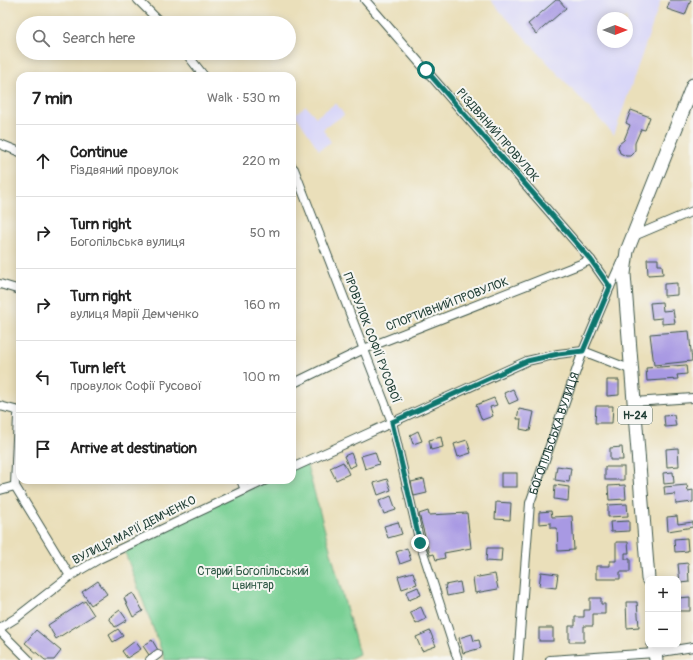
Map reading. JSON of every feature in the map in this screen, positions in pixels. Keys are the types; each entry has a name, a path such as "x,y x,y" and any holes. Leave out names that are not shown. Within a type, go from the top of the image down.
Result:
{"main road":[{"name":"БОГОПІЛЬСЬКА ВУЛИЦЯ","path":"627,251 693,87"},
{"name":"Н-24","path":"627,251 624,274 625,298 648,576"}],"street":[{"path":"138,0 154,16"},
{"name":"РІЗДВЯНИЙ ПРОВУЛОК","path":"365,0 591,260 610,287"},
{"path":"191,60 201,72"},
{"path":"0,144 16,150"},
{"name":"ПРОВУЛОК СОФІЇ РУСОВОЇ","path":"296,174 392,422 420,543 458,660"},
{"path":"634,236 693,211"},
{"name":"БОГОПІЛЬСЬКА ВУЛИЦЯ","path":"518,660 530,503 583,351 627,251"},
{"name":"СПОРТИВНИЙ ПРОВУЛОК","path":"296,382 364,349 591,260"},
{"path":"0,284 16,289"},
{"path":"296,466 527,361 558,354 583,351 632,370"},
{"path":"634,402 693,398"},
{"path":"0,406 16,409"},
{"path":"16,479 15,486 70,576"},
{"path":"243,484 245,490"},
{"name":"ВУЛИЦЯ МАРІЇ ДЕМЧЕНКО","path":"0,628 16,618 70,576 99,559 258,484"},
{"path":"0,490 15,486"},
{"path":"0,631 29,660"},
{"path":"550,660 655,653 693,647"},
{"path":"150,660 158,654"}],"shaded area":[{"path":"490,0 661,0 614,135"},
{"path":"336,103 344,115 323,129 331,142 319,150 296,113 306,106 316,117"}],"green space":[{"name":"Старий Богопільський цвинтар","path":"306,462 359,654 347,660 165,660 123,547 258,484 296,484 296,466"}],"building":[{"path":"556,0 559,0 566,8 536,34 528,24"},
{"path":"670,0 691,0 685,15 667,9"},
{"path":"631,110 650,117 645,130 641,129 635,143 635,150 630,156 626,156 620,153 618,147 624,140 630,125 626,123"},
{"path":"647,259 658,259 658,265 662,265 663,274 648,275"},
{"path":"677,283 677,295 664,296 664,284"},
{"path":"662,302 663,311 673,310 675,323 662,324 662,318 652,319 650,303"},
{"path":"689,331 692,361 654,365 650,334"},
{"path":"686,365 687,374 677,375 678,379 647,381 646,368"},
{"path":"607,380 619,380 619,395 607,396"},
{"path":"513,389 518,400 509,404 504,393"},
{"path":"494,398 497,405 490,407 493,416 482,420 476,405"},
{"path":"596,406 613,406 612,423 595,423"},
{"path":"519,409 534,412 530,431 520,429 521,419 517,419"},
{"path":"674,415 676,426 665,427 664,416"},
{"path":"418,431 422,441 413,444 410,435"},
{"path":"441,437 443,447 431,450 429,440"},
{"path":"467,440 471,453 458,457 454,444"},
{"path":"622,447 623,460 610,460 610,448"},
{"path":"678,448 679,466 667,467 666,449"},
{"path":"375,452 379,464 365,469 361,456"},
{"path":"351,453 356,465 349,468 344,456"},
{"path":"343,462 349,474 336,480 330,468"},
{"path":"557,466 571,468 569,482 555,480"},
{"path":"605,467 624,467 624,480 605,480"},
{"path":"673,472 674,483 664,484 663,473"},
{"path":"501,473 517,473 517,487 501,487"},
{"path":"387,479 391,490 378,495 374,483"},
{"path":"424,479 427,493 414,496 411,482"},
{"path":"555,485 569,487 568,501 554,499"},
{"path":"625,485 626,499 609,500 608,486"},
{"path":"687,485 688,491 693,490 693,502 676,504 675,494 665,495 664,487"},
{"path":"391,496 396,510 384,514 379,501"},
{"path":"496,502 511,503 510,520 495,519"},
{"path":"627,504 628,516 608,517 608,505"},
{"path":"428,511 429,515 467,513 471,548 444,553 445,558 436,560 434,554 430,555 419,514"},
{"path":"551,511 552,517 572,516 574,550 558,551 557,528 551,528 551,523 539,524 539,512"},
{"path":"677,516 678,524 693,522 693,527 668,531 667,517"},
{"path":"629,521 629,531 611,532 610,522"},
{"path":"398,522 402,534 388,538 384,526"},
{"path":"687,538 688,551 675,552 674,539"},
{"path":"616,542 628,542 629,553 625,553 625,559 630,559 630,572 620,572 620,579 596,579 596,566 610,566 610,561 616,561"},
{"path":"407,548 411,560 400,564 396,552"},
{"path":"487,548 502,548 501,562 486,561"},
{"path":"688,563 689,582 681,583 678,564"},
{"path":"413,572 417,584 402,589 398,576"},
{"path":"541,572 558,574 556,588 539,586"},
{"path":"495,574 498,589 475,593 473,578"},
{"path":"98,581 107,594 91,605 82,592"},
{"path":"460,582 462,593 447,596 445,585"},
{"path":"418,587 421,595 409,600 406,592"},
{"path":"133,593 143,611 133,617 124,598"},
{"path":"690,597 690,611 681,611 681,598"},
{"path":"590,598 601,598 601,604 605,604 605,614 593,614 593,626 584,626 584,642 569,642 569,626 575,626 575,617 584,617 584,610 590,610"},
{"path":"85,601 94,615 56,639 48,625"},
{"path":"626,602 637,602 639,627 627,628"},
{"path":"421,607 426,619 416,624 410,612"},
{"path":"120,610 127,620 115,627 109,618"},
{"path":"539,628 553,628 553,641 539,641"},
{"path":"118,629 123,636 113,642 109,635"},
{"path":"36,630 61,651 54,660 45,660 25,643"},
{"path":"430,631 436,646 422,651 416,637"},
{"path":"472,634 474,641 479,640 481,648 463,653 459,638"},
{"path":"152,640 158,650 149,655 143,646"},
{"path":"135,641 141,649 127,658 122,651"}],"route":[{"path":"420,543 392,422 527,361 558,354 583,351 610,287 591,260 426,70"}]}
